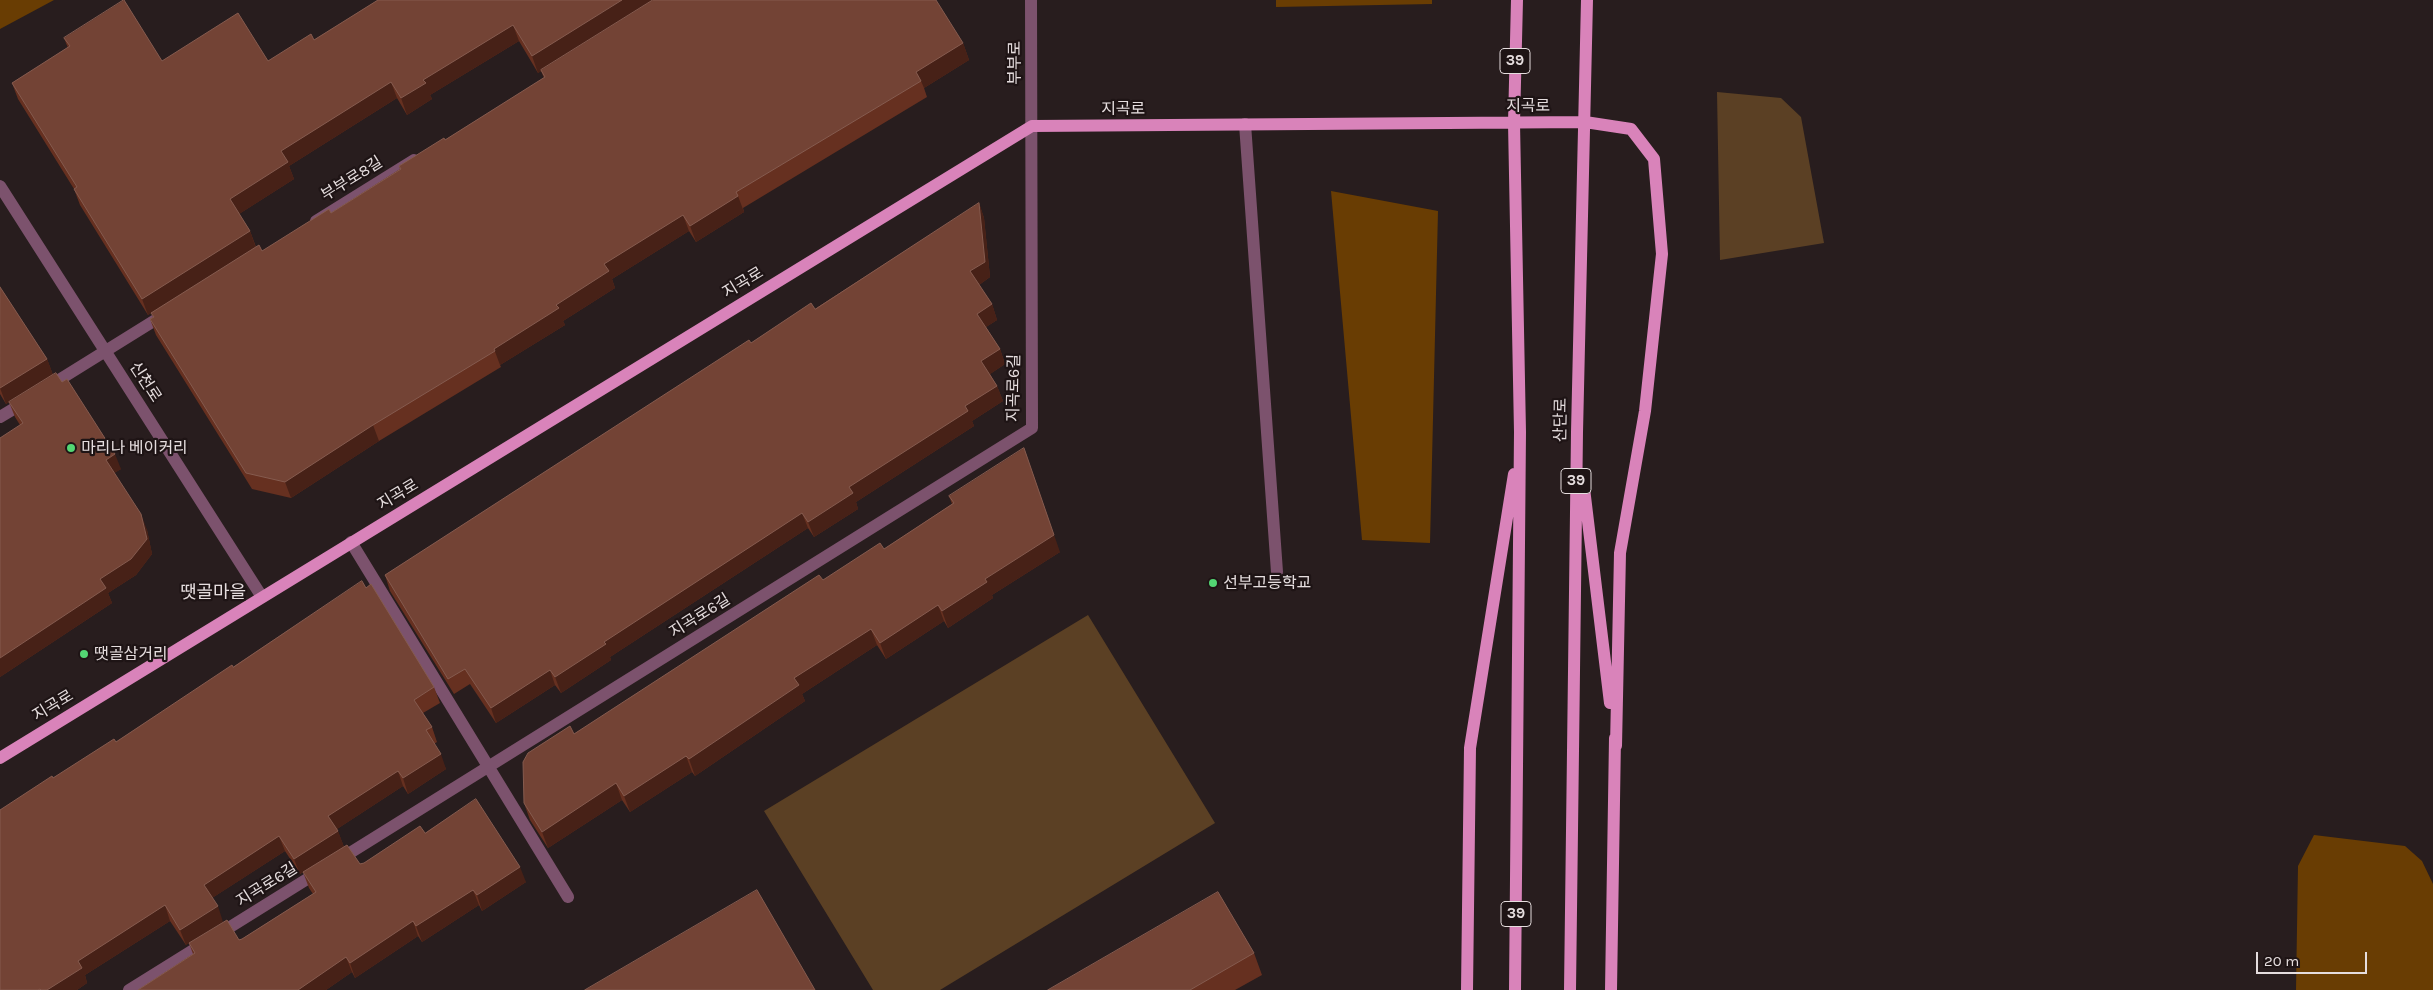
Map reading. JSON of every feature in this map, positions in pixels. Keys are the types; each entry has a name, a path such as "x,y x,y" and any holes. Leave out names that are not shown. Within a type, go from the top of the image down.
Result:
{"main road":[{"name":"39","path":"1515,990 1520,432 1514,122 1517,0"},
{"name":"산단로","path":"1570,990 1577,432 1587,0"},
{"name":"지곡로","path":"0,758 1032,126 1514,122 1585,122 1631,129 1654,159 1662,254 1645,411 1620,553 1616,746"},
{"path":"1467,990 1470,748 1520,432"},
{"path":"1577,432 1616,746 1611,990"}],"street":[{"name":"부부로","path":"1031,0 1032,126"},
{"path":"1245,124 1277,572"},
{"name":"지곡로6길","path":"128,990 1032,428 1032,126"},
{"name":"부부로8길","path":"308,226 426,152"},
{"name":"신천로","path":"0,186 262,597"},
{"path":"0,417 173,310"},
{"path":"351,542 568,897"}],"shaded area":[{"path":"0,0 54,0 0,29"},
{"path":"1276,0 1432,0 1432,4 1276,7"},
{"path":"1717,92 1781,98 1801,117 1824,243 1720,260"},
{"path":"1331,191 1438,211 1430,543 1362,540"},
{"path":"1088,615 1215,823 940,990 873,990 764,811"},
{"path":"2314,835 2405,846 2422,861 2433,884 2433,990 2296,990 2298,866"}],"building":[{"path":"124,0 162,61 238,13 268,61 311,34 314,40 378,0 622,0 532,56 513,25 423,80 426,83 401,98 391,82 281,151 288,162 230,199 250,231 142,299 74,189 77,187 12,83 70,46 64,38"},
{"path":"653,0 936,0 963,43 916,72 921,81 736,192 738,196 690,226 683,215 604,264 609,271 556,305 559,308 494,349 495,351 373,425 285,482 246,473 150,319 154,317 151,313 259,245 262,251 329,209 331,213 401,169 399,166 444,138 445,140 545,77 541,70"},
{"path":"979,203 985,262 970,271 992,304 977,314 1000,349 981,361 997,386 965,406 968,411 849,487 853,493 808,522 802,513 604,642 606,644 555,677 550,670 491,708 465,669 448,679 385,575 749,340 751,343 811,303 815,309"},
{"path":"0,287 47,359 0,388"},
{"path":"56,373 62,382 67,379 115,454 106,460 141,514 147,539 131,559 100,579 106,588 0,658 0,438 23,423 9,402"},
{"path":"1024,448 1054,535 985,579 987,582 942,611 938,605 880,643 871,629 794,678 799,685 689,759 686,756 624,796 616,783 542,832 524,803 523,762 528,753 570,726 574,734 819,575 823,580 880,543 884,549 954,503 949,496"},
{"path":"362,581 366,588 371,584 434,687 414,700 432,727 426,730 441,754 403,778 398,771 328,816 338,831 294,859 279,836 204,885 218,906 180,930 165,905 78,961 82,968 47,990 0,990 0,810 114,739 116,742"},
{"path":"476,799 520,867 477,895 473,890 416,926 413,921 350,963 346,957 298,990 138,990 195,953 189,943 227,920 239,940 316,892 303,872 347,845 360,864 364,863 420,826 425,833"},
{"path":"757,890 815,990 585,990"},
{"path":"1218,892 1254,953 1190,990 1048,990"}],"place":[{"name":"마리나 베이커리","path":"71,448"},
{"name":"선부고등학교","path":"1213,583"},
{"name":"땟골삼거리","path":"84,654"}],"district":[{"name":"땟골마을","path":"213,593"}]}
